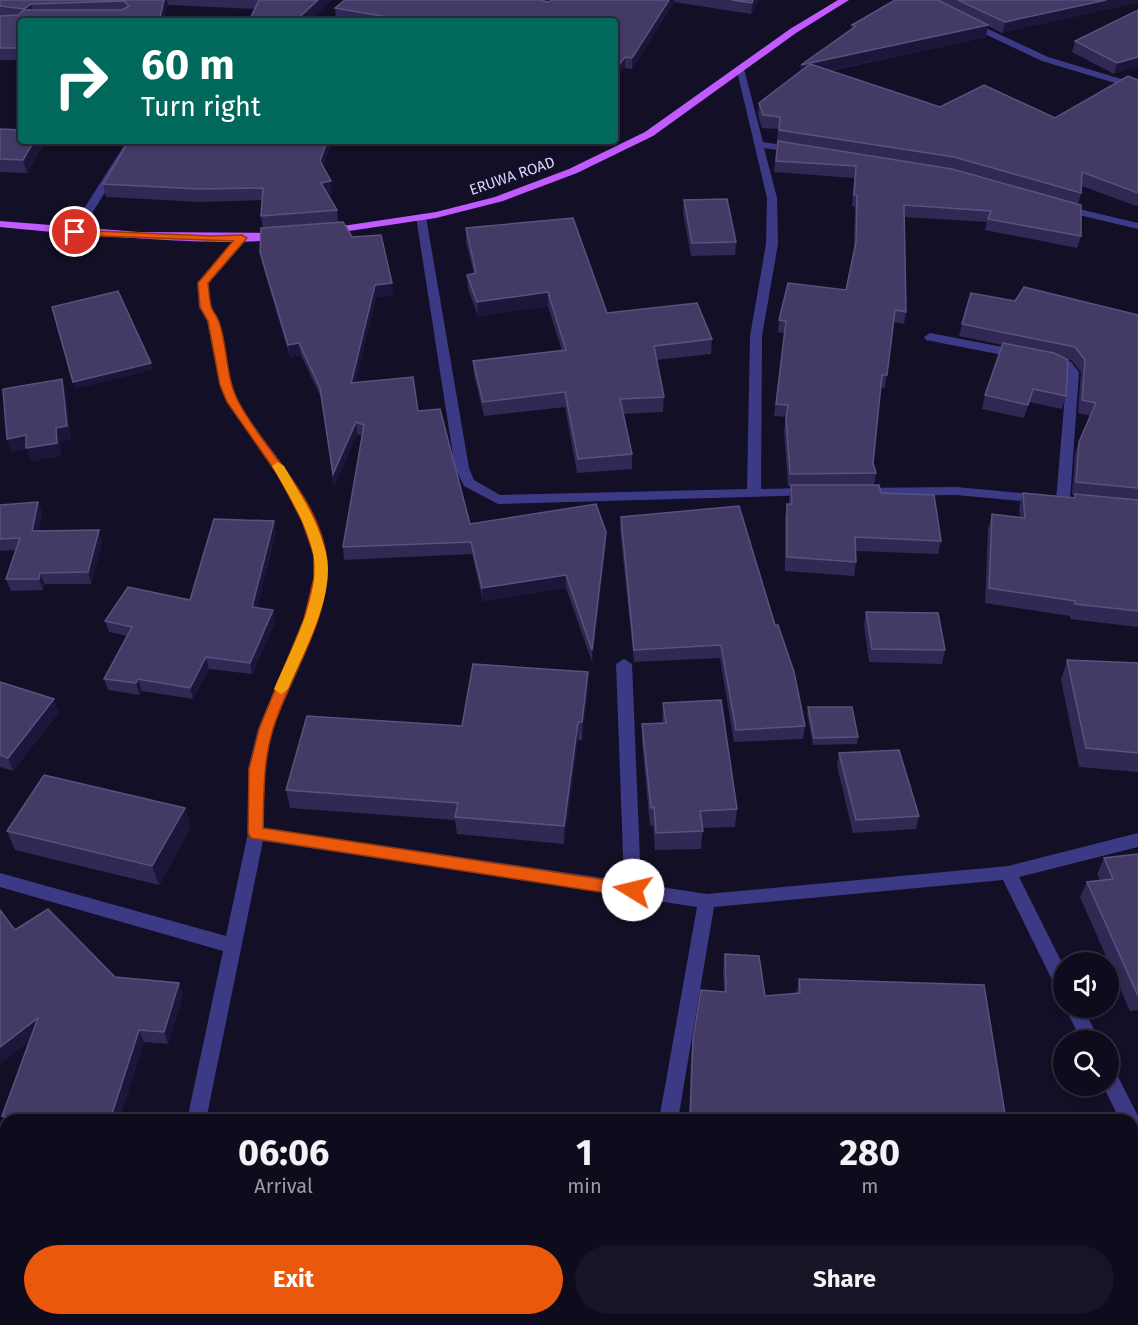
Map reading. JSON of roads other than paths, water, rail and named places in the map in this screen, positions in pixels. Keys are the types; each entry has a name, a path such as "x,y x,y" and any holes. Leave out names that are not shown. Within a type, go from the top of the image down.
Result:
{"main road":[{"name":"ERUWA ROAD","path":"321,232 421,218 499,199 573,171 649,134 793,31 844,0"},
{"path":"0,224 75,232 211,239 285,236"}],"street":[{"path":"961,19 1045,59 1138,87"},
{"path":"739,69 772,198 772,232 756,336 754,493"},
{"path":"75,232 130,144"},
{"path":"758,144 804,151"},
{"path":"1054,206 1138,226"},
{"path":"421,218 462,468 469,483 498,500 825,492"},
{"path":"197,1114 256,833 256,769 266,729 311,619 321,578 320,555 309,521 284,474 233,402 226,385 213,321 205,307 203,283 242,238"},
{"path":"849,492 956,491 1068,501 1073,372 1067,365 1036,357 930,337"},
{"path":"624,664 633,890"},
{"path":"256,833 708,901 1008,873 1138,840"},
{"path":"1008,873 1053,964"},
{"path":"0,880 233,946"},
{"path":"669,1114 708,901"},
{"path":"1118,1096 1127,1114"}]}
